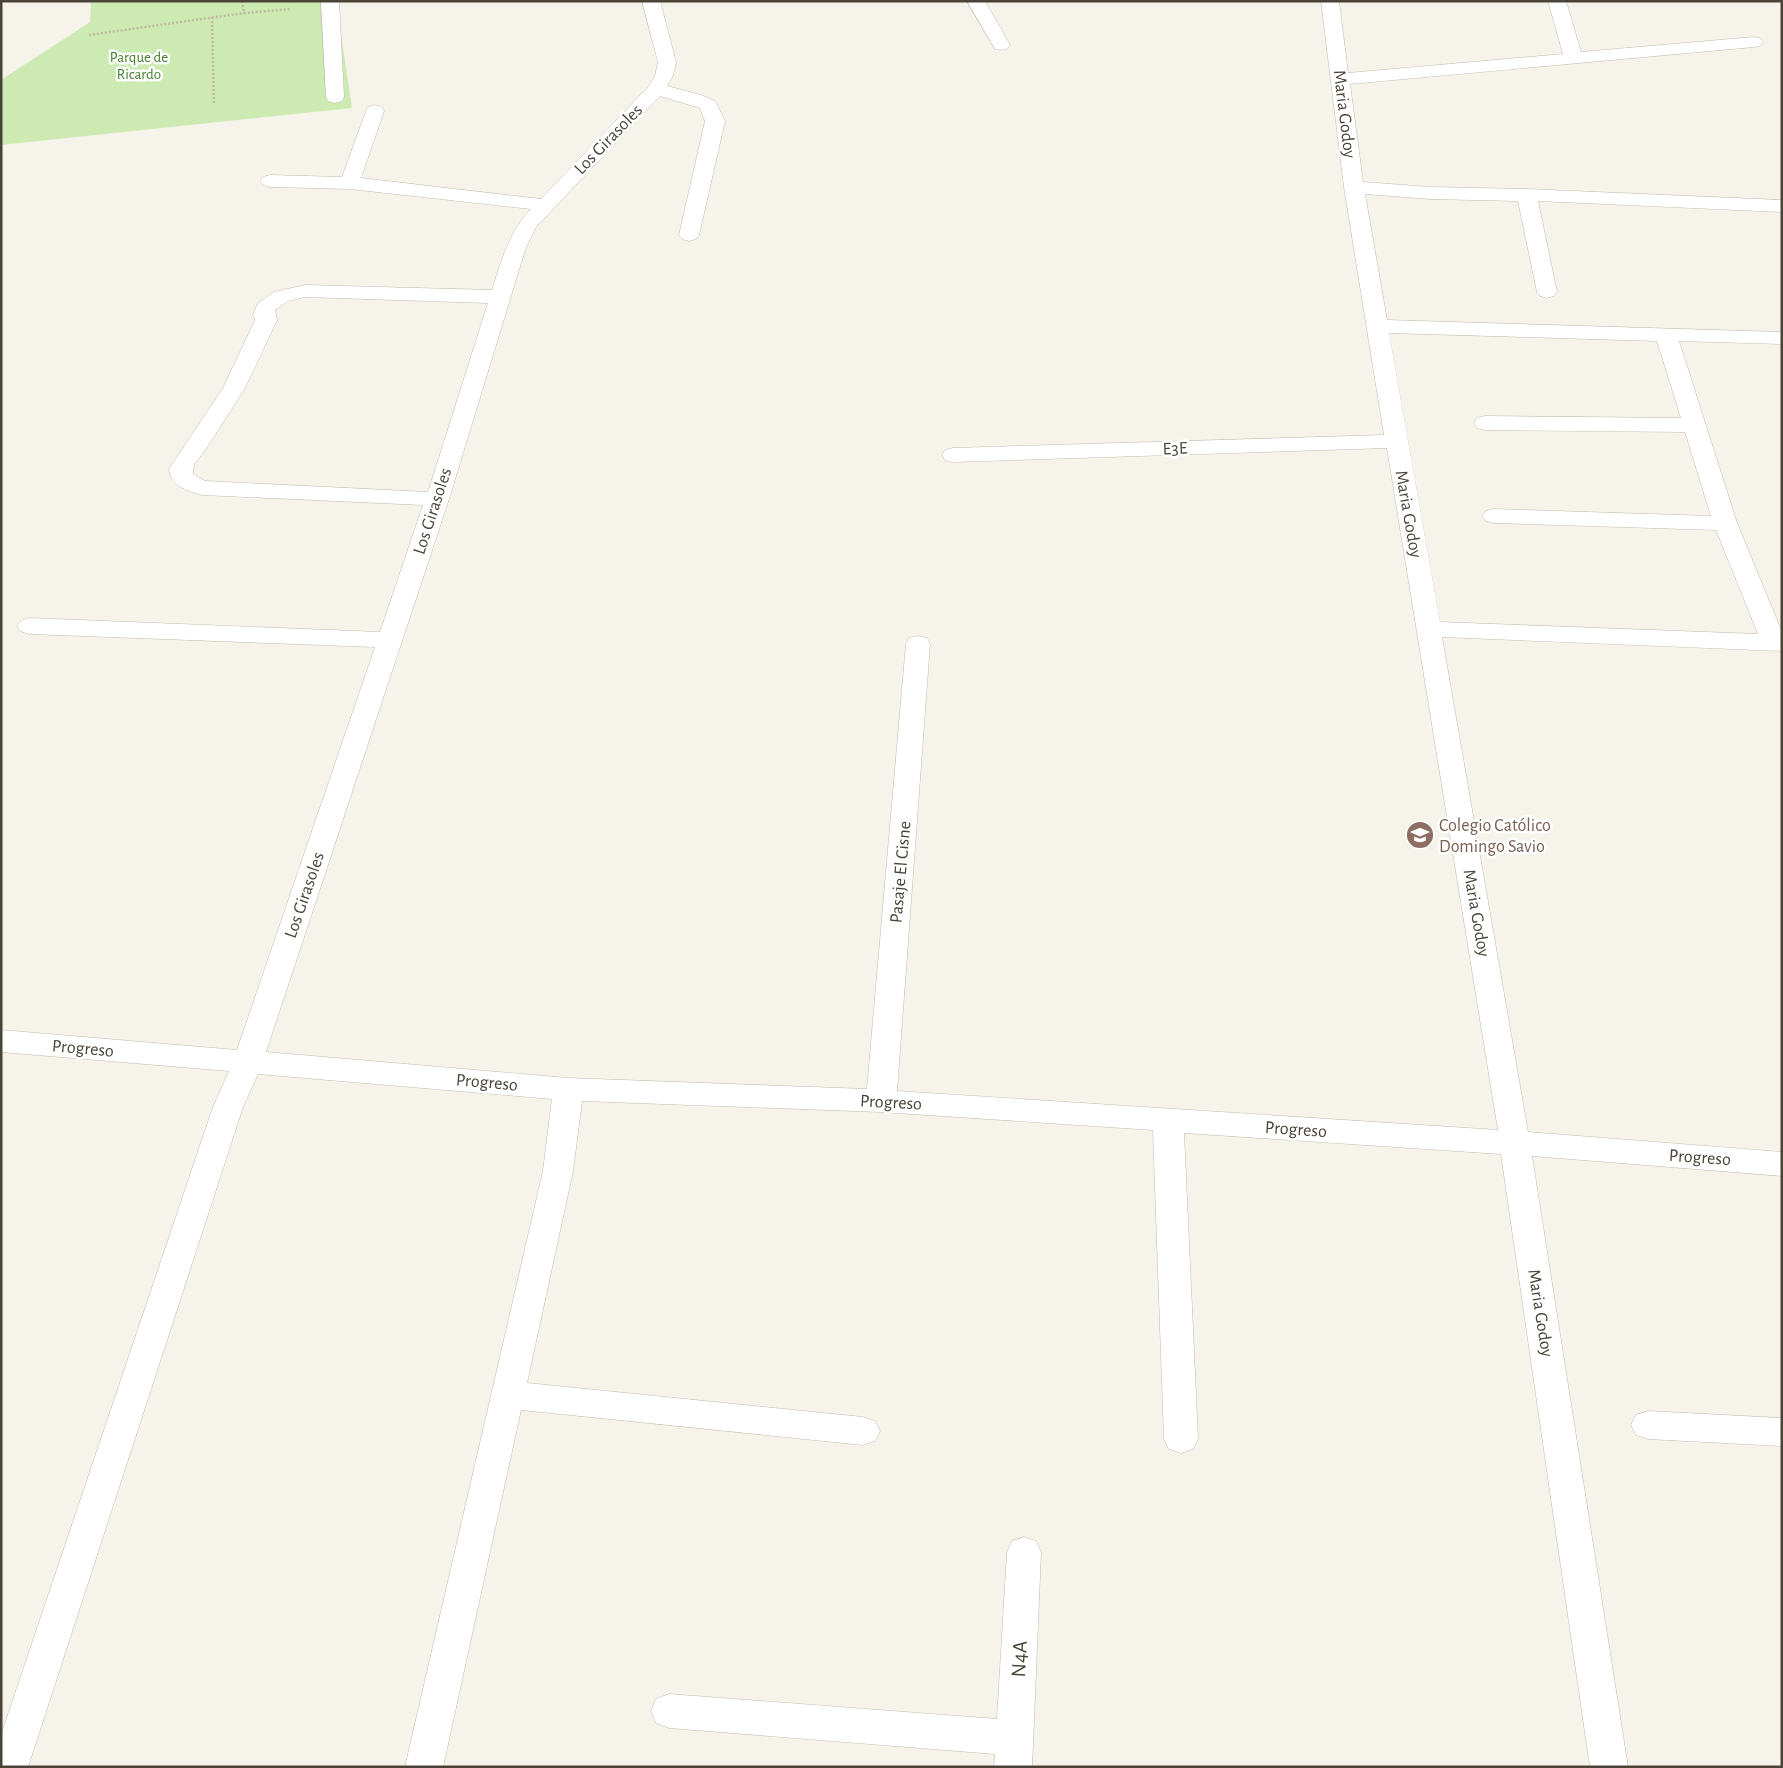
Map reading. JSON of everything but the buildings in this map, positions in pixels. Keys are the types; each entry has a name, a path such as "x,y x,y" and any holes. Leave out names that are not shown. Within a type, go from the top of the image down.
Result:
{"street":[{"name":"Los Girasoles","path":"9,1767 228,1107 248,1062 390,640 515,250 527,225 544,205 656,89 664,76 667,62 651,1"},
{"path":"976,1 1001,45"},
{"name":"Maria Godoy","path":"1330,1 1354,187 1515,1143 1609,1767"},
{"path":"1557,1 1574,59"},
{"path":"330,4 335,97"},
{"path":"1340,79 1754,42"},
{"path":"656,89 694,99 708,105 715,121 689,234"},
{"path":"350,182 374,111"},
{"path":"270,181 350,182 544,205"},
{"path":"1354,187 1430,193 1527,195 1782,206"},
{"path":"1527,195 1547,292"},
{"path":"436,499 202,488 191,484 180,473 181,465 185,458 194,452 234,388 266,320 264,314 265,307 281,296 305,291 499,297"},
{"path":"1378,326 1782,338"},
{"path":"1429,629 1778,643 1725,523 1666,334"},
{"path":"1485,424 1695,425"},
{"name":"E3E","path":"953,454 1397,441"},
{"path":"1494,516 1725,523"},
{"path":"29,626 390,640"},
{"name":"Pasaje El Cisne","path":"881,1101 918,644"},
{"name":"Progreso","path":"1,1041 568,1089 881,1101 1515,1143 1782,1164"},
{"path":"424,1767 558,1171 568,1089"},
{"path":"1168,1120 1181,1439"},
{"path":"507,1396 863,1432"},
{"path":"1648,1425 1782,1432"},
{"name":"N4A","path":"1014,1752 1024,1552"},
{"path":"669,1712 1014,1752"}],"path":[{"path":"242,1 244,13"},
{"path":"89,35 212,17 330,4"},
{"path":"212,17 214,105"}],"green space":[{"name":"Parque de Ricardo","path":"91,1 336,1 352,108 1,145 1,80 90,22"}],"place":[{"name":"Colegio Católico Domingo Savio","path":"1420,835"}]}
